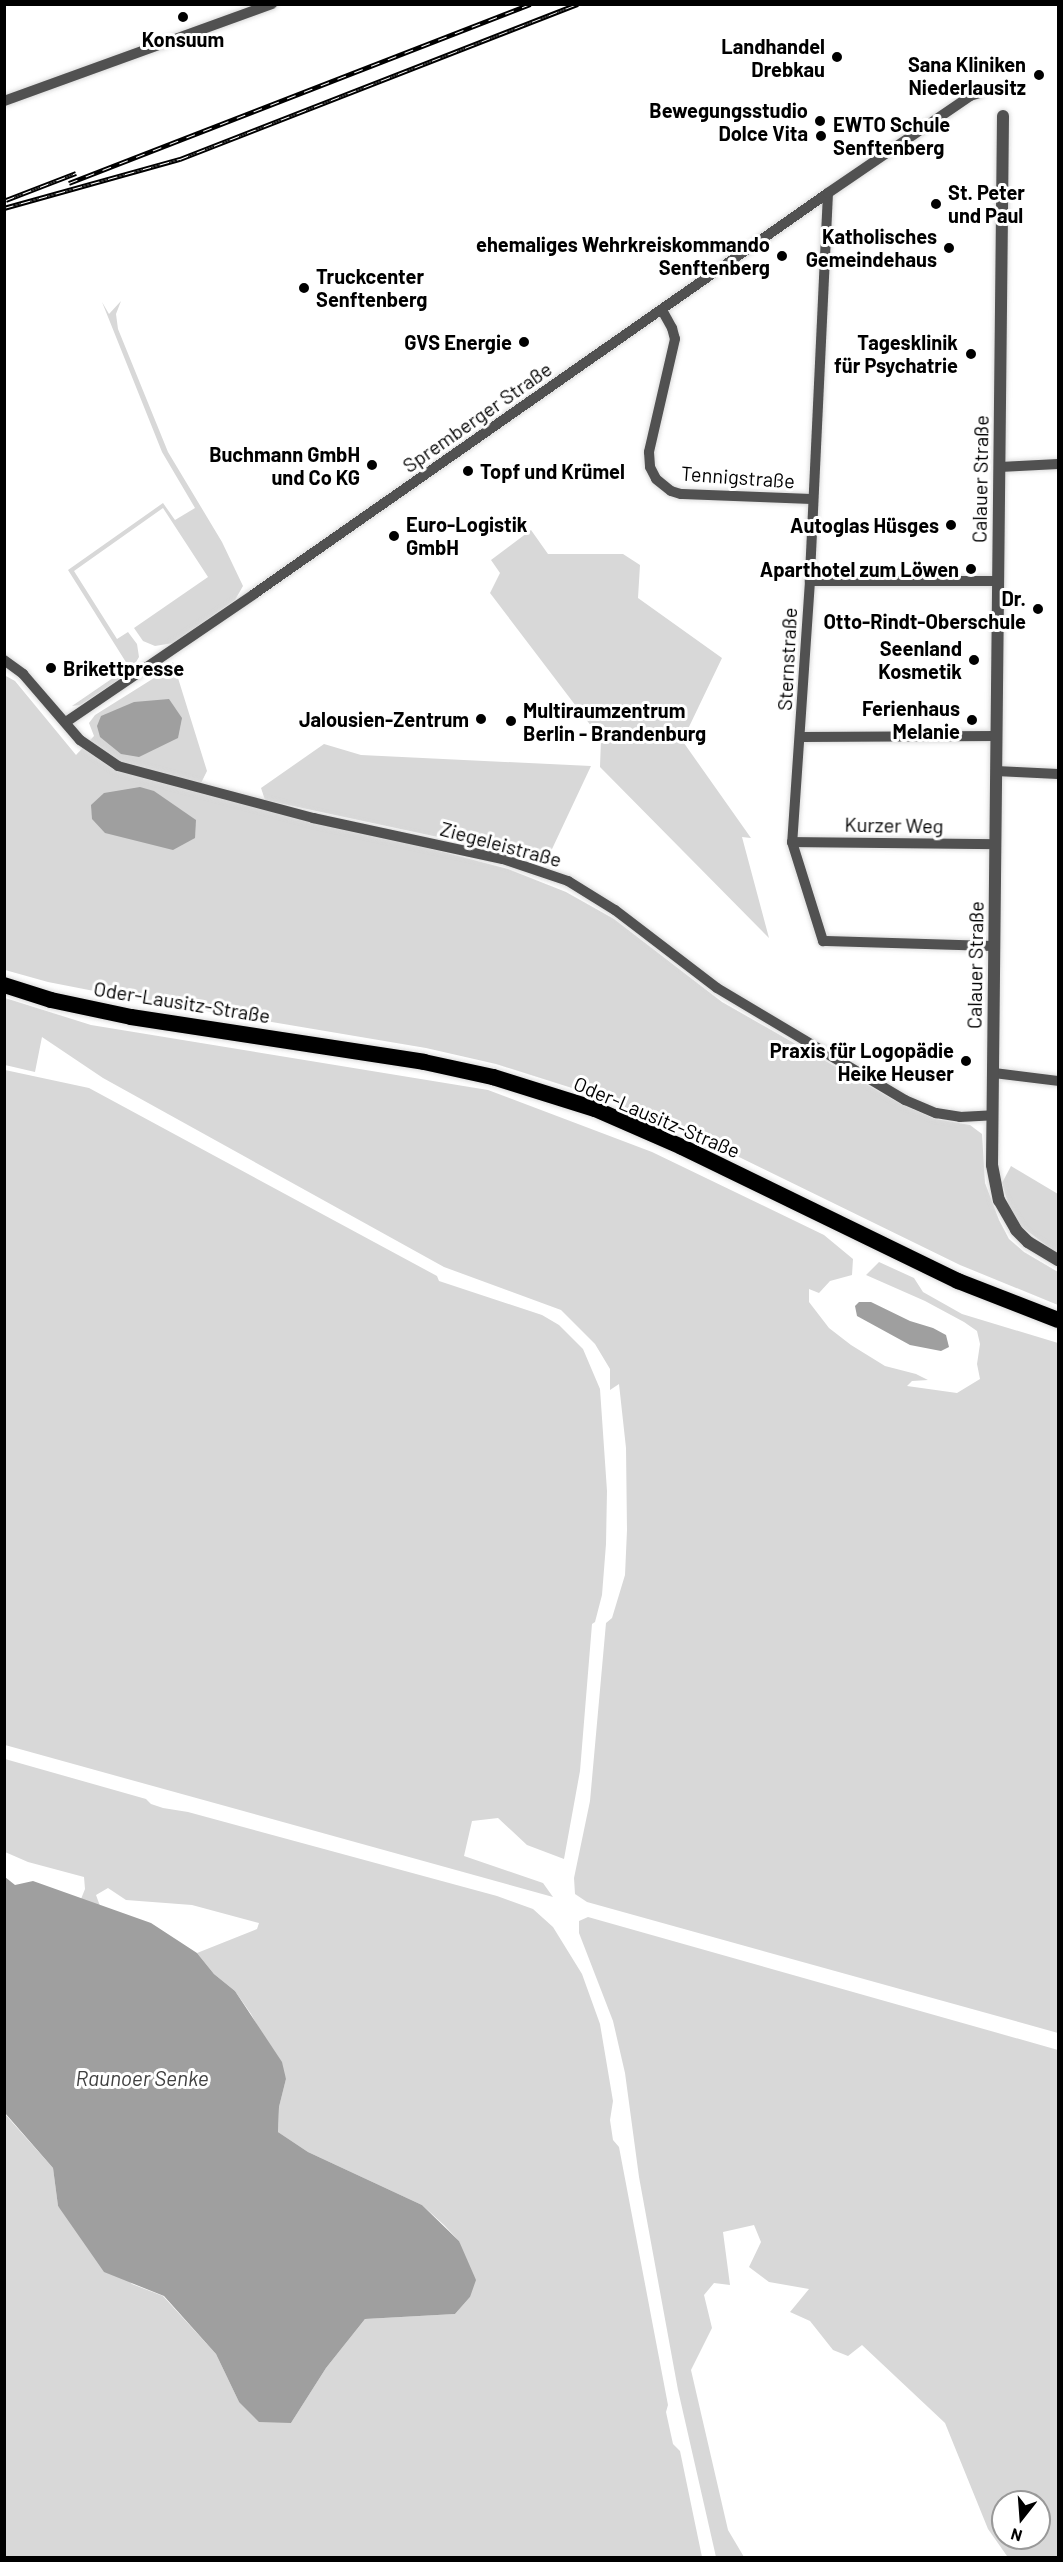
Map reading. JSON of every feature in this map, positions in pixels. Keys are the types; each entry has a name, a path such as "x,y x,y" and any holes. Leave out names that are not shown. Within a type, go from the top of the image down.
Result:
{"highway":[{"name":"Oder-Lausitz-Straße","path":"4,986 51,1000 131,1017 424,1062 493,1077 584,1106 682,1147 958,1281 1059,1320"}],"street":[{"path":"4,101 272,4"},
{"name":"Spremberger Straße","path":"66,722 828,193 963,101 980,93"},
{"name":"Calauer Straße","path":"1004,116 992,1165 999,1200 1016,1230 1028,1242 1059,1260"},
{"name":"Sternstraße","path":"828,193 810,581 792,842 823,941 995,945"},
{"name":"Tennigstraße","path":"662,310 675,339 649,452 650,467 656,479 681,494 813,500"},
{"path":"1000,467 1059,464"},
{"path":"810,581 998,581"},
{"path":"4,660 23,674 66,722"},
{"name":"Ziegeleistraße","path":"66,722 80,740 98,755 118,766 313,818 503,859 568,881 615,910 717,988 905,1100 936,1113 960,1117 993,1115"},
{"path":"801,737 996,736"},
{"path":"996,771 1059,774"},
{"name":"Kurzer Weg","path":"792,842 996,844"},
{"path":"994,1073 1059,1081"}],"shaded area":[{"path":"121,301 116,314 118,329 168,452 222,542 243,586 235,600 173,643 155,646 143,641 134,628 208,577 163,508 74,571 117,639 128,632 137,644 139,657 130,672 80,705 72,706 129,667 68,570 163,503 175,520 195,508 162,452 102,302 109,314"},
{"path":"531,530 548,554 623,554 640,565 638,598 722,658 687,731 679,736 751,838 742,837 769,938 600,767 601,739 490,593 500,573 491,560"},
{"path":"173,662 207,771 200,785 155,777 508,869 566,892 614,919 722,1002 899,1103 935,1119 970,1125 982,1134 985,1183 999,1220 1009,1239 1024,1252 1058,1272 1058,1305 960,1265 692,1134 594,1095 496,1064 426,1048 135,999 48,982 5,970 4,675 15,681 76,755 94,736 89,723 95,715 162,673"},
{"path":"324,744 361,755 591,766 545,864 494,849 265,800 261,788"},
{"path":"5,998 91,1025 488,1090 652,1152 824,1235 853,1259 852,1275 830,1281 819,1293 809,1289 809,1302 829,1328 851,1345 885,1366 916,1374 928,1380 912,1381 907,1386 957,1393 980,1379 977,1364 980,1344 977,1331 964,1322 925,1301 866,1275 879,1262 914,1278 923,1292 962,1314 1058,1343 1058,2033 587,1902 575,1894 574,1878 590,1801 606,1623 612,1618 625,1575 627,1530 626,1448 619,1384 610,1390 610,1369 595,1344 561,1310 444,1267 103,1078 42,1037 35,1072 5,1065"},
{"path":"5,1070 89,1088 437,1276 439,1281 542,1315 559,1325 583,1349 600,1389 607,1491 606,1544 602,1595 595,1622 592,1624 580,1771 564,1859 527,1845 498,1818 472,1821 464,1856 543,1883 553,1897 5,1745"},
{"path":"1011,1166 1058,1194 1058,1254 1022,1227 1011,1213 1002,1183"},
{"path":"5,1759 146,1799 151,1804 163,1808 188,1812 497,1896 533,1909 553,1927 582,1974 600,2024 613,2101 610,2120 613,2140 619,2147 668,2405 666,2412 673,2444 680,2451 702,2557 5,2557 4,2113 53,2168 58,2206 132,2284 163,2296 216,2354 239,2402 291,2423 326,2368 365,2319 455,2314 470,2297 459,2241 422,2205 308,2152 278,2132 279,2107 286,2079 251,2014 235,1991 214,1974 197,1953 257,1929 259,1923 192,1905 126,1900 108,1888 96,1895 100,1906 81,1899 85,1889 84,1877 28,1862 5,1852"},
{"path":"588,1917 1058,2050 1058,2557 1007,2556 1003,2550 1051,2550 1051,2490 991,2490 991,2533 945,2423 862,2345 848,2356 833,2350 810,2321 790,2312 809,2289 769,2282 749,2267 761,2242 754,2225 723,2232 730,2285 714,2283 704,2295 712,2328 691,2370 728,2530 744,2557 716,2557 678,2390 639,2177 625,2073 613,2021 579,1933 579,1921"}],"water":[{"path":"169,699 182,718 178,738 139,757 121,754 100,737 97,726 101,716 134,702"},
{"path":"140,787 154,791 196,820 195,838 173,850 105,833 92,819 91,805 104,793"},
{"path":"859,1302 871,1302 910,1321 933,1328 946,1335 949,1347 941,1351 910,1345 857,1316 855,1306"},
{"name":"Raunoer Senke","path":"5,1877 15,1885 33,1881 151,1923 197,1953 214,1974 235,1991 282,2062 286,2079 279,2107 278,2132 308,2152 422,2205 459,2241 476,2280 470,2297 455,2314 365,2319 326,2368 291,2423 259,2422 239,2402 216,2354 164,2296 104,2272 58,2206 53,2168 5,2113"}],"railway":[{"path":"69,183 530,4"},
{"path":"4,208 180,159 578,4"},
{"path":"6,200 76,173"}],"place":[{"name":"Konsuum","path":"183,17"},
{"name":"Landhandel Drebkau","path":"837,57"},
{"name":"Sana Kliniken Niederlausitz","path":"1039,75"},
{"name":"Bewegungsstudio Dolce Vita","path":"820,121"},
{"name":"EWTO Schule Senftenberg","path":"821,136"},
{"name":"St. Peter und Paul","path":"936,204"},
{"name":"Katholisches Gemeindehaus","path":"949,248"},
{"name":"ehemaliges Wehrkreiskommando Senftenberg","path":"782,256"},
{"name":"Truckcenter Senftenberg","path":"304,288"},
{"name":"GVS Energie","path":"524,342"},
{"name":"Tagesklinik für Psychatrie","path":"971,354"},
{"name":"Buchmann GmbH und Co KG","path":"372,465"},
{"name":"Topf und Krümel","path":"468,471"},
{"name":"Autoglas Hüsges","path":"951,525"},
{"name":"Euro-Logistik GmbH","path":"394,536"},
{"name":"Aparthotel zum Löwen","path":"971,569"},
{"name":"Dr. Otto-Rindt-Oberschule","path":"1038,609"},
{"name":"Seenland Kosmetik","path":"974,660"},
{"name":"Brikettpresse","path":"51,668"},
{"name":"Jalousien-Zentrum","path":"481,719"},
{"name":"Ferienhaus Melanie","path":"972,720"},
{"name":"Multiraumzentrum Berlin - Brandenburg","path":"511,721"},
{"name":"Praxis für Logopädie Heike Heuser","path":"966,1061"}]}
